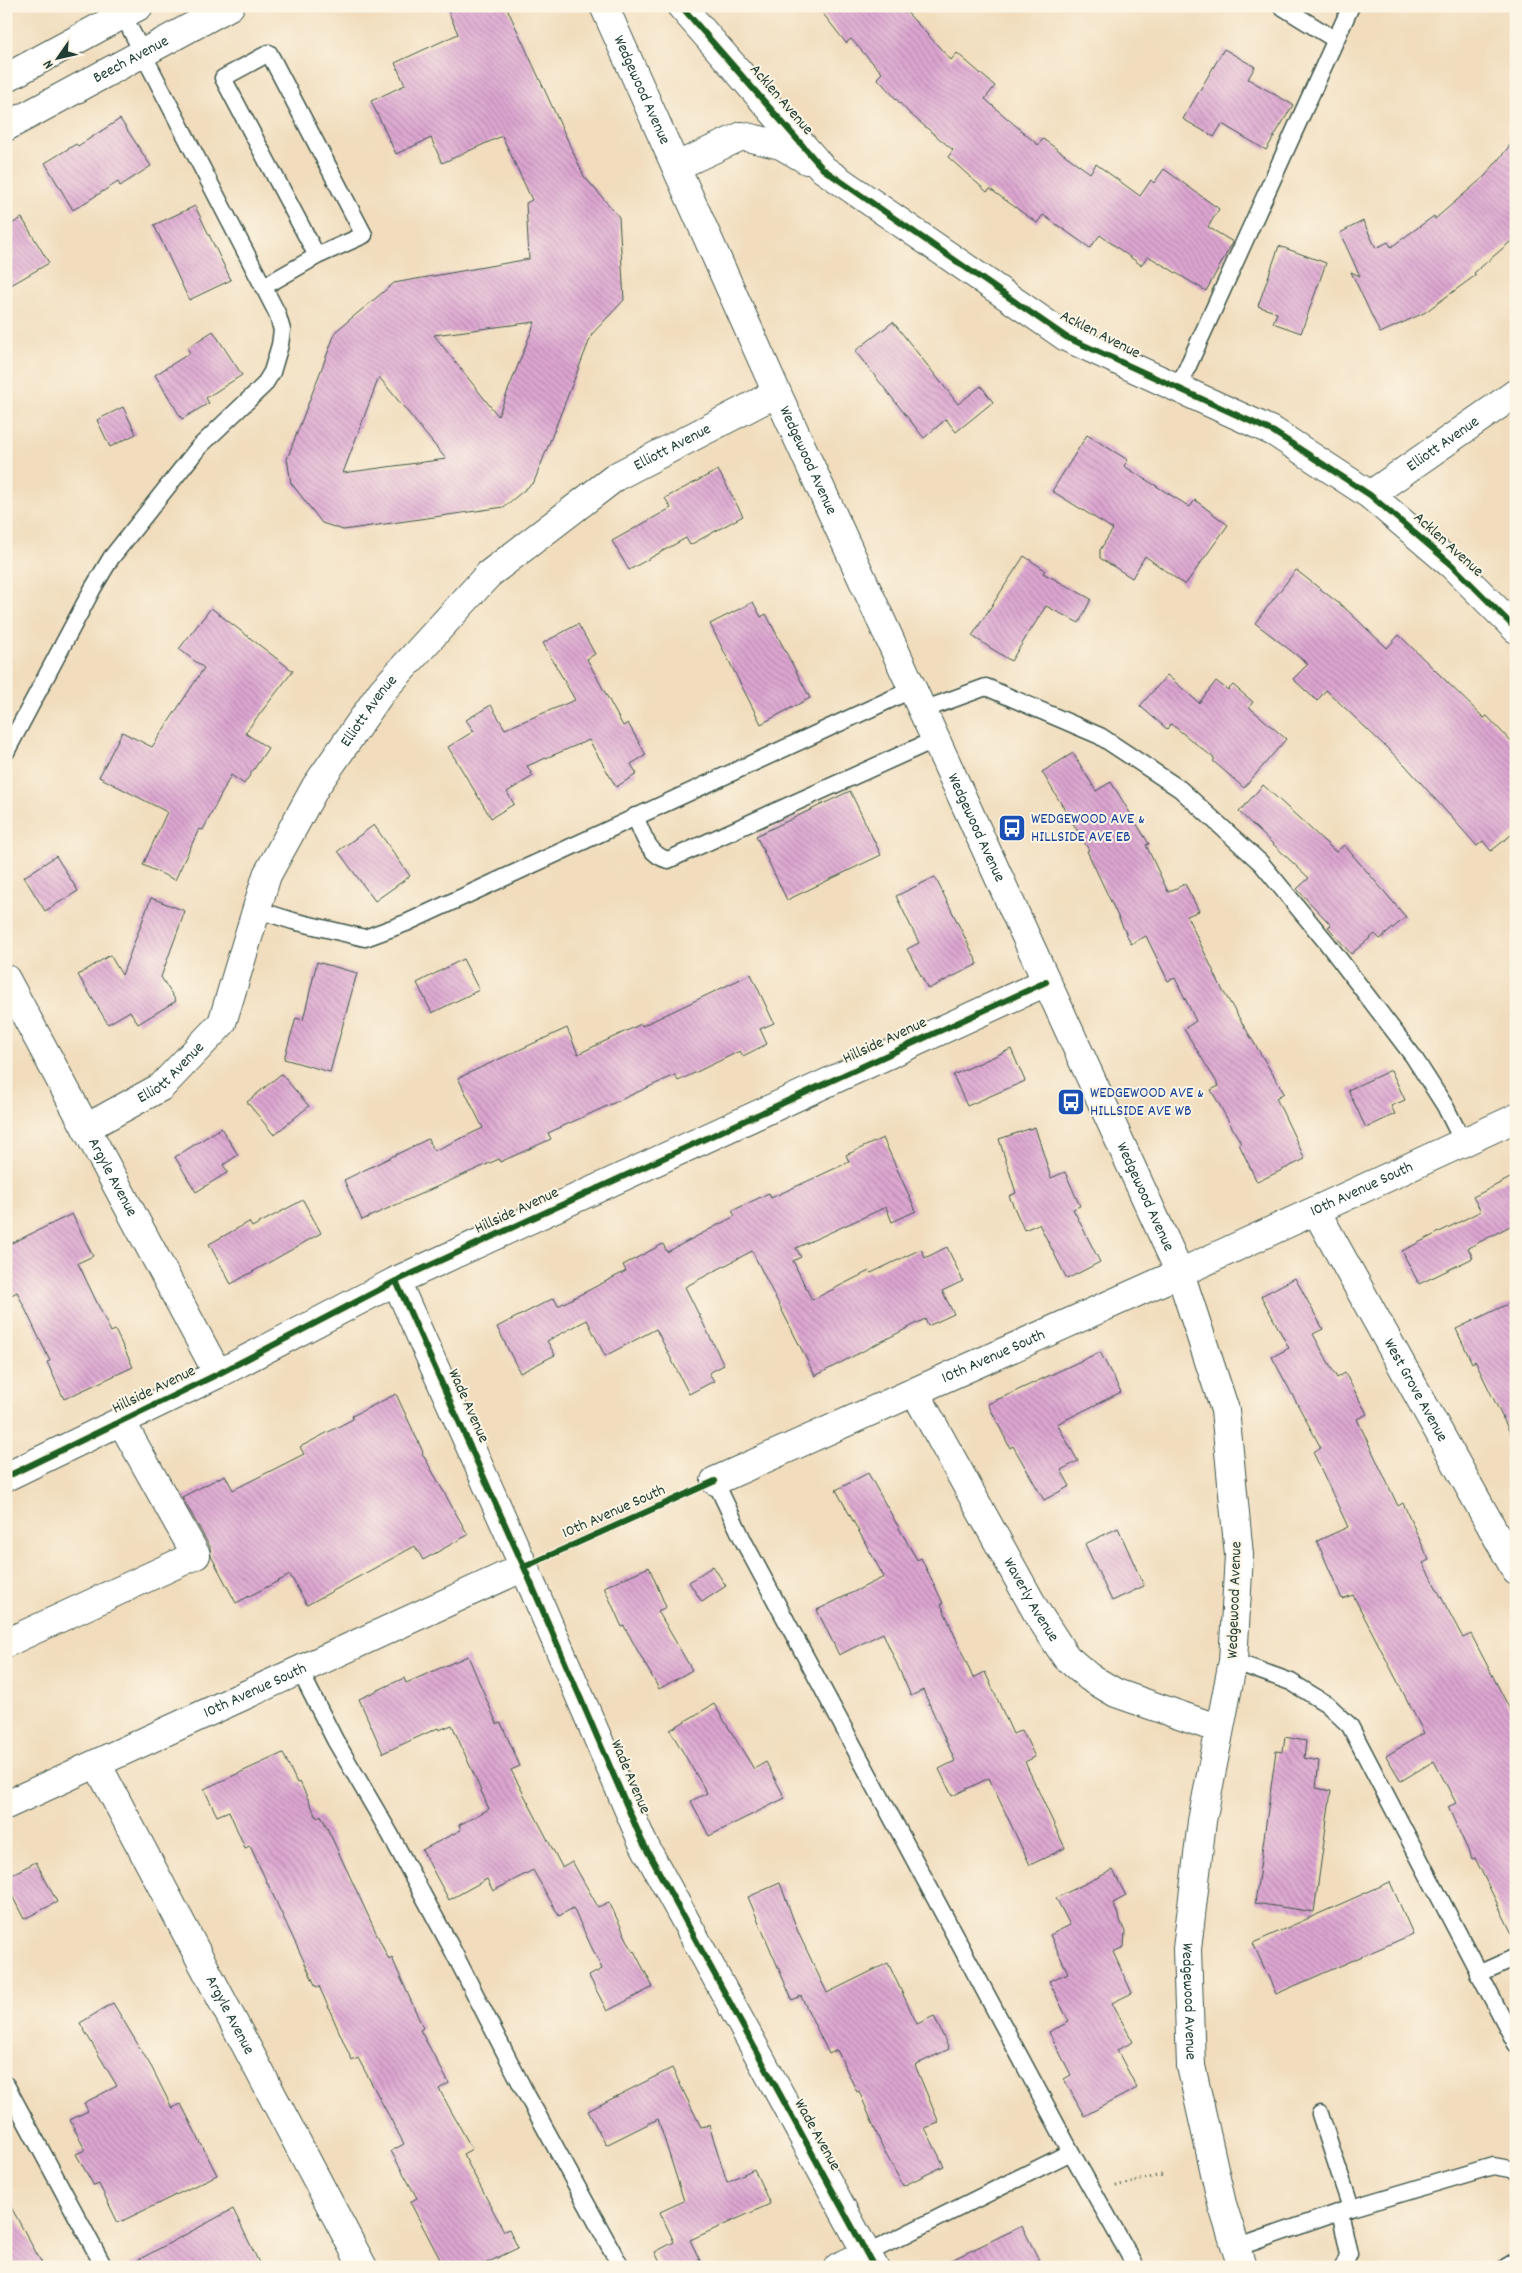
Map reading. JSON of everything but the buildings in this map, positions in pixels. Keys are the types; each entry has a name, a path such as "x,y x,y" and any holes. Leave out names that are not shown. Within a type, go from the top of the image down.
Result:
{"street":[{"name":"Beech Avenue","path":"6,127 230,6"},
{"name":"Wedgewood Avenue","path":"604,6 777,393 1180,1273 1225,1410 1239,1555 1233,1661 1202,1821 1187,1959 1191,2066 1222,2204 1239,2257"},
{"name":"Acklen Avenue","path":"681,6 823,169 1066,336 1274,432 1370,495 1452,565 1516,629"},
{"path":"6,78 131,11"},
{"path":"58,50 79,88"},
{"path":"677,166 742,136 781,145 823,169"},
{"name":"Elliott Avenue","path":"86,1128 161,1087 222,1023 268,875 316,786 382,691 489,574 617,476 777,393"},
{"name":"Elliott Avenue","path":"1370,495 1516,393"},
{"name":"Argyle Avenue","path":"6,979 218,1374"},
{"name":"Hillside Avenue","path":"7,1474 218,1374 396,1281 1046,982"},
{"name":"10th Avenue South","path":"715,1481 1180,1273 1516,1118"},
{"name":"West Grove Avenue","path":"1316,1211 1516,1571"},
{"name":"Wade Avenue","path":"396,1281 524,1567 642,1841 870,2260"},
{"name":"Waverly Avenue","path":"915,1392 1026,1594 1066,1657 1088,1677 1116,1693 1219,1729"},
{"path":"6,1643 196,1555 121,1421"},
{"name":"10th Avenue South","path":"6,1806 524,1567"},
{"name":"Argyle Avenue","path":"97,1764 363,2267"},
{"path":"838,2267 870,2260"}],"lane":[{"path":"1281,6 1334,39"},
{"path":"1178,388 1334,39 1351,6"},
{"path":"6,752 93,588 111,558 198,447 253,396 272,372 280,345 282,330 277,313 143,54 131,11"},
{"path":"263,286 317,256 364,235 270,53 223,78 317,256"},
{"path":"258,910 293,921 365,938 406,922 635,816 918,700 986,687 1100,736 1180,789 1262,863 1327,943 1413,1056 1445,1106 1462,1142"},
{"path":"635,816 652,852 658,857 668,860 936,739"},
{"path":"715,1481 744,1542 1071,2152 1136,2267"},
{"path":"1233,1661 1291,1682 1327,1704 1350,1726 1516,2044"},
{"path":"300,1671 335,1740 390,1834 452,1949 523,2088 621,2267"},
{"path":"1478,1974 1516,1957"},
{"path":"6,2085 104,2267"},
{"path":"1320,2114 1345,2210 1349,2262"},
{"path":"870,2260 1071,2152"},
{"path":"1239,2257 1345,2210 1493,2166 1516,2170"},
{"path":"1506,2267 1516,2261"}],"path":[{"path":"1094,2192 1161,2175"}],"cycle path":[{"path":"681,6 823,169 1066,337 1274,432 1370,495 1452,565 1516,629"},
{"path":"6,1477 218,1374 396,1281 1046,982"},
{"path":"396,1281 524,1567 642,1841 874,2267"},
{"path":"524,1567 715,1481"}],"place":[{"name":"WEDGEWOOD AVE & HILLSIDE AVE EB","path":"1012,828"},
{"name":"WEDGEWOOD AVE & HILLSIDE AVE WB","path":"1071,1102"}]}
